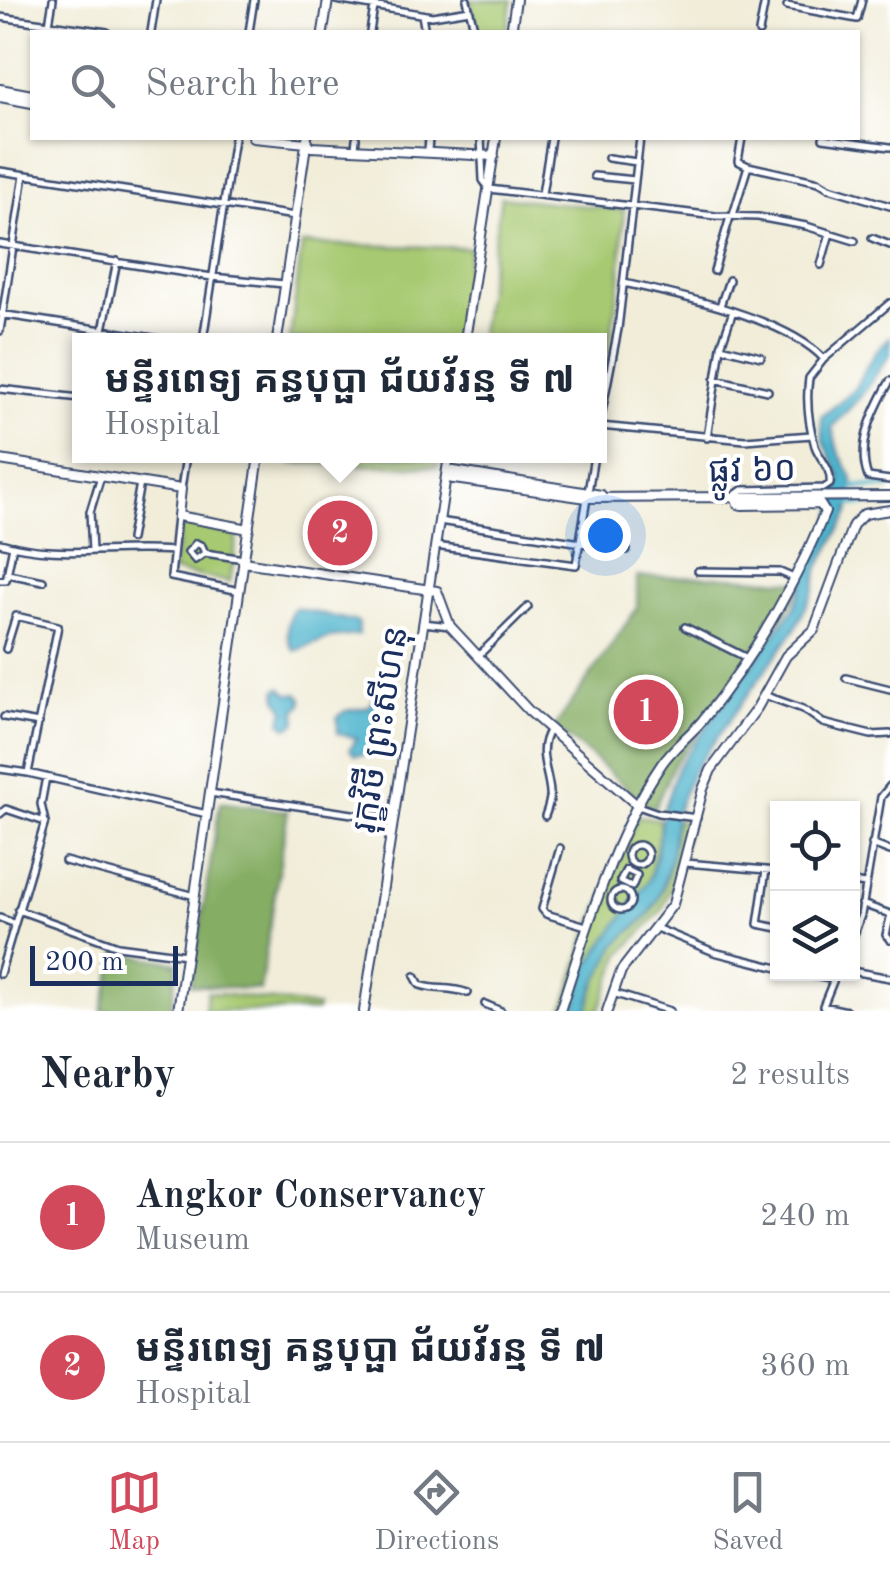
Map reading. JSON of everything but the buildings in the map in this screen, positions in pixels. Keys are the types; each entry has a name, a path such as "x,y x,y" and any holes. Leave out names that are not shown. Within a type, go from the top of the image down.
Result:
{"street":[{"path":"48,24 52,0"},
{"path":"152,30 156,0"},
{"path":"249,30 254,0"},
{"path":"323,30 328,0"},
{"path":"336,0 422,15 470,10"},
{"path":"391,10 392,0"},
{"path":"467,0 474,30"},
{"path":"511,30 516,0"},
{"path":"786,6 857,19 862,0"},
{"path":"759,30 764,6"},
{"path":"370,30 374,7"},
{"path":"422,15 426,30"},
{"path":"0,17 92,30"},
{"path":"0,89 30,95"},
{"path":"0,97 30,103"},
{"path":"204,333 234,140"},
{"path":"279,333 305,140"},
{"path":"306,140 312,147 494,156"},
{"path":"354,148 356,140"},
{"path":"428,151 429,140"},
{"path":"481,140 484,180 489,189"},
{"path":"467,333 496,140"},
{"path":"542,195 551,140"},
{"path":"607,385 624,282 640,140"},
{"path":"742,140 738,162 819,182 890,206"},
{"path":"837,140 890,147"},
{"path":"608,158 637,162"},
{"path":"714,272 748,166"},
{"path":"0,171 295,216"},
{"path":"0,331 24,175"},
{"path":"594,176 635,180"},
{"path":"489,189 758,217 855,241"},
{"path":"821,266 830,234"},
{"path":"872,238 890,245"},
{"path":"0,244 212,277 286,284"},
{"path":"103,331 117,261"},
{"path":"720,306 730,280"},
{"path":"624,282 720,306 810,347 824,359"},
{"path":"560,1011 587,926 638,806 660,766 702,721 776,618 824,508 820,504 742,505 738,504 736,492 828,487 832,475 812,436 808,383 813,370 824,359 890,303"},
{"path":"708,438 720,347 733,312"},
{"path":"1,315 117,333"},
{"path":"720,347 761,358"},
{"path":"715,379 768,391"},
{"path":"890,382 870,422 864,461 868,477 890,480"},
{"path":"0,389 72,397"},
{"path":"607,425 708,438 778,440 812,436"},
{"path":"0,460 181,488"},
{"path":"185,463 169,573 174,578 240,591"},
{"path":"178,1011 259,463"},
{"name":"រុក្ខវិថី ព្រះសីហនុ","path":"364,1011 448,463"},
{"path":"435,546 576,565 593,463"},
{"name":"ផ្លូវ ៦០","path":"447,474 614,498 890,496"},
{"path":"92,551 90,512 101,476"},
{"path":"130,539 140,482"},
{"path":"607,1011 627,962 673,904 711,770 737,739 786,656 814,630 853,524 864,514 890,510"},
{"path":"178,516 248,528"},
{"path":"440,521 628,550"},
{"path":"0,543 60,554 172,551"},
{"path":"0,580 8,574 13,546"},
{"path":"205,553 437,590 450,626 550,729 638,806 696,818"},
{"path":"698,571 780,572 794,578"},
{"path":"8,574 43,581"},
{"path":"478,656 528,608"},
{"path":"4,646 16,616 58,626 28,773"},
{"path":"423,622 450,626"},
{"path":"685,627 747,658"},
{"path":"846,678 890,690"},
{"path":"764,696 804,709 823,723 872,735 890,734"},
{"path":"4,717 39,724"},
{"path":"546,816 551,795 542,757 544,738 550,729"},
{"path":"0,769 206,814"},
{"path":"0,974 45,822 40,804 46,778"},
{"path":"860,911 881,797 890,786"},
{"path":"210,793 393,820"},
{"path":"0,814 6,809 45,822"},
{"path":"872,844 890,852"},
{"path":"643,846 648,860 642,865 634,864 628,858 629,850 643,846"},
{"path":"560,848 542,909 587,926"},
{"path":"65,860 195,896"},
{"path":"686,862 770,870"},
{"path":"766,870 758,924 770,926"},
{"path":"860,883 865,884"},
{"path":"618,890 625,891 630,905 624,910 616,909 611,904 612,896 618,890"},
{"path":"862,904 890,916 886,937 890,940"},
{"path":"18,910 118,946 186,955"},
{"path":"0,918 12,924"},
{"path":"656,928 714,952 770,966"},
{"path":"860,973 890,978"},
{"path":"416,976 418,984 426,987 447,986 468,993"},
{"path":"832,981 823,1003 828,1008 847,1011"},
{"path":"613,993 670,1011"},
{"path":"485,1004 501,1011"}],"green space":[{"path":"470,0 512,0 507,30 477,30"},
{"path":"501,197 624,210 620,282 607,357 607,333 480,333"},
{"path":"302,244 470,248 457,333 291,333"},
{"path":"292,463 438,463 437,467"},
{"path":"182,520 238,531 230,582 173,571"},
{"path":"716,576 801,582 763,646 674,764 655,808 645,805 554,728 637,608 637,577"},
{"path":"220,802 288,811 260,990 191,985"},
{"path":"638,816 658,819 661,826 649,880 588,966 574,1011 563,1011 586,939"},
{"path":"676,819 685,823 687,832 662,910 621,954 599,1011 588,1011 611,954 656,905 666,882"},
{"path":"117,952 178,963 171,1011 102,1011"},
{"path":"207,992 317,1007 316,1011 205,1011"}],"water":[{"path":"890,337 890,354 861,396 832,427 838,451 853,479 849,513 819,567 814,590 795,629 691,774 676,814 671,858 658,900 616,945 594,987 588,1011 574,1011 588,966 649,880 663,810 678,766 794,608 815,553 829,530 841,477 823,441 821,417 853,391 874,354"},
{"path":"294,608 358,622 359,635 329,638 295,651 287,630"},
{"path":"281,687 302,698 296,711 297,722 292,726 281,722 285,710 277,689"},
{"path":"380,687 384,690 369,754 354,755 350,749 357,738 338,734 337,718 345,711 369,707"}],"waterway":[{"path":"848,487 890,487"},
{"path":"847,504 884,503"}],"place":[{"name":"មន្ទីរពេទ្យ គន្ធបុប្ផា ជ័យវ័រន្ម ទី ៧","path":"340,533"},
{"name":"Angkor Conservancy","path":"646,712"}]}
